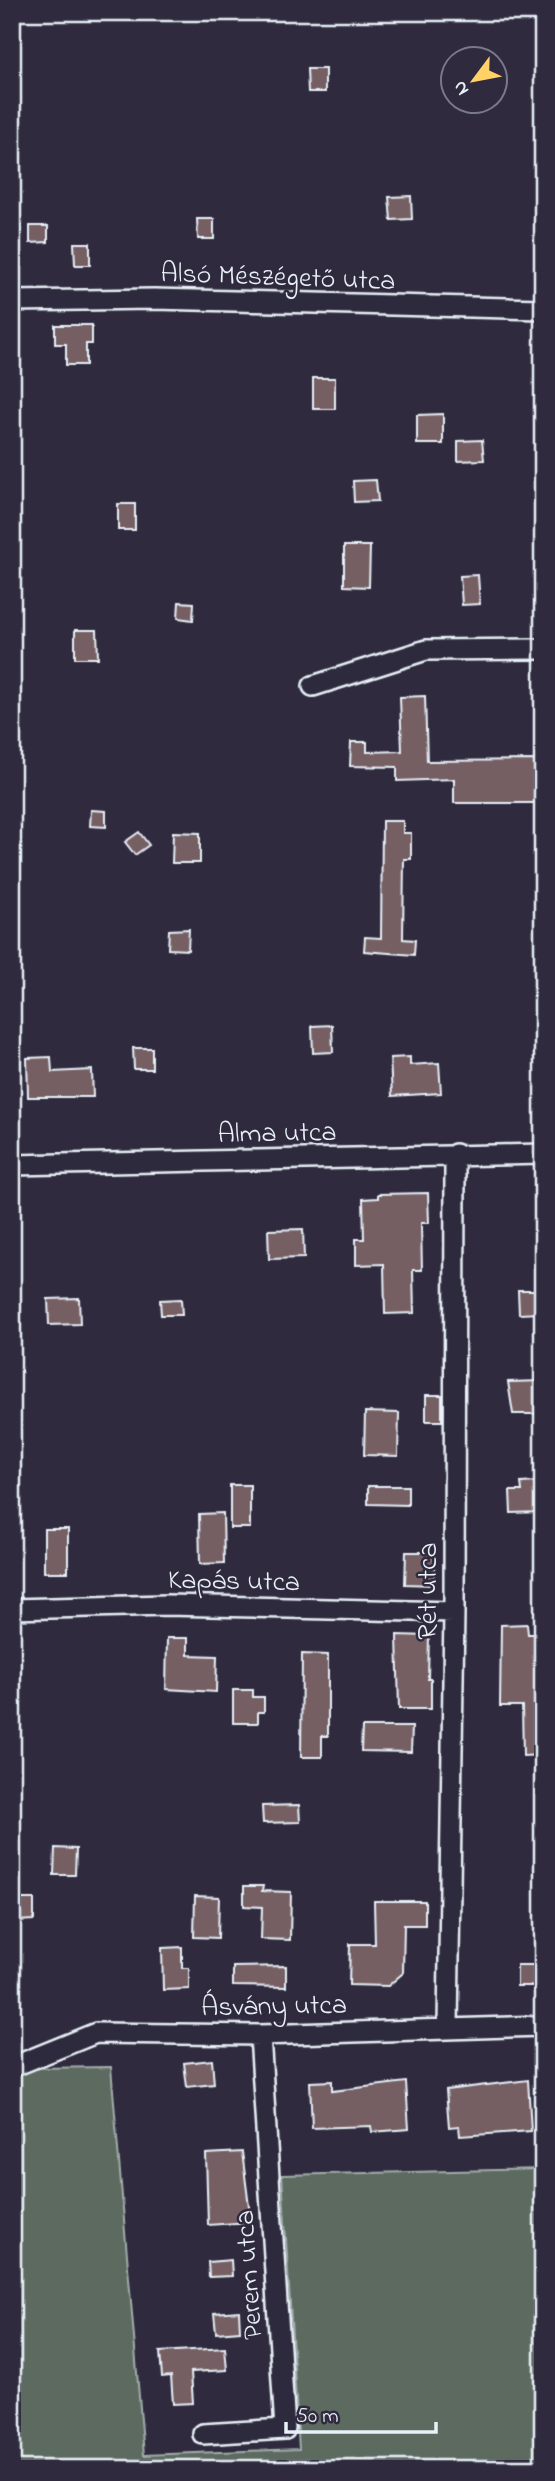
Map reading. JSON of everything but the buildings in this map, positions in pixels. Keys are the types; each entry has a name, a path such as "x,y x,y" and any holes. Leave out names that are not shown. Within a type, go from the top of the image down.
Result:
{"street":[{"name":"Alsó Mészégető utca","path":"12,301 154,299 543,309"},
{"path":"313,686 426,650 543,649"},
{"name":"Rét utca","path":"448,2027 454,1612 455,1154"},
{"name":"Alma utca","path":"12,1165 543,1154"},
{"name":"Kapás utca","path":"12,1609 167,1605 454,1612"},
{"name":"Ásvány utca","path":"12,2067 96,2033 260,2035 543,2026"},
{"name":"Perem utca","path":"203,2434 285,2429 260,2035"}],"shaded area":[{"path":"111,2067 144,2455 299,2449 282,2175 543,2169 543,2469 12,2469 12,2068 26,2068 29,2071 30,2068"}]}
